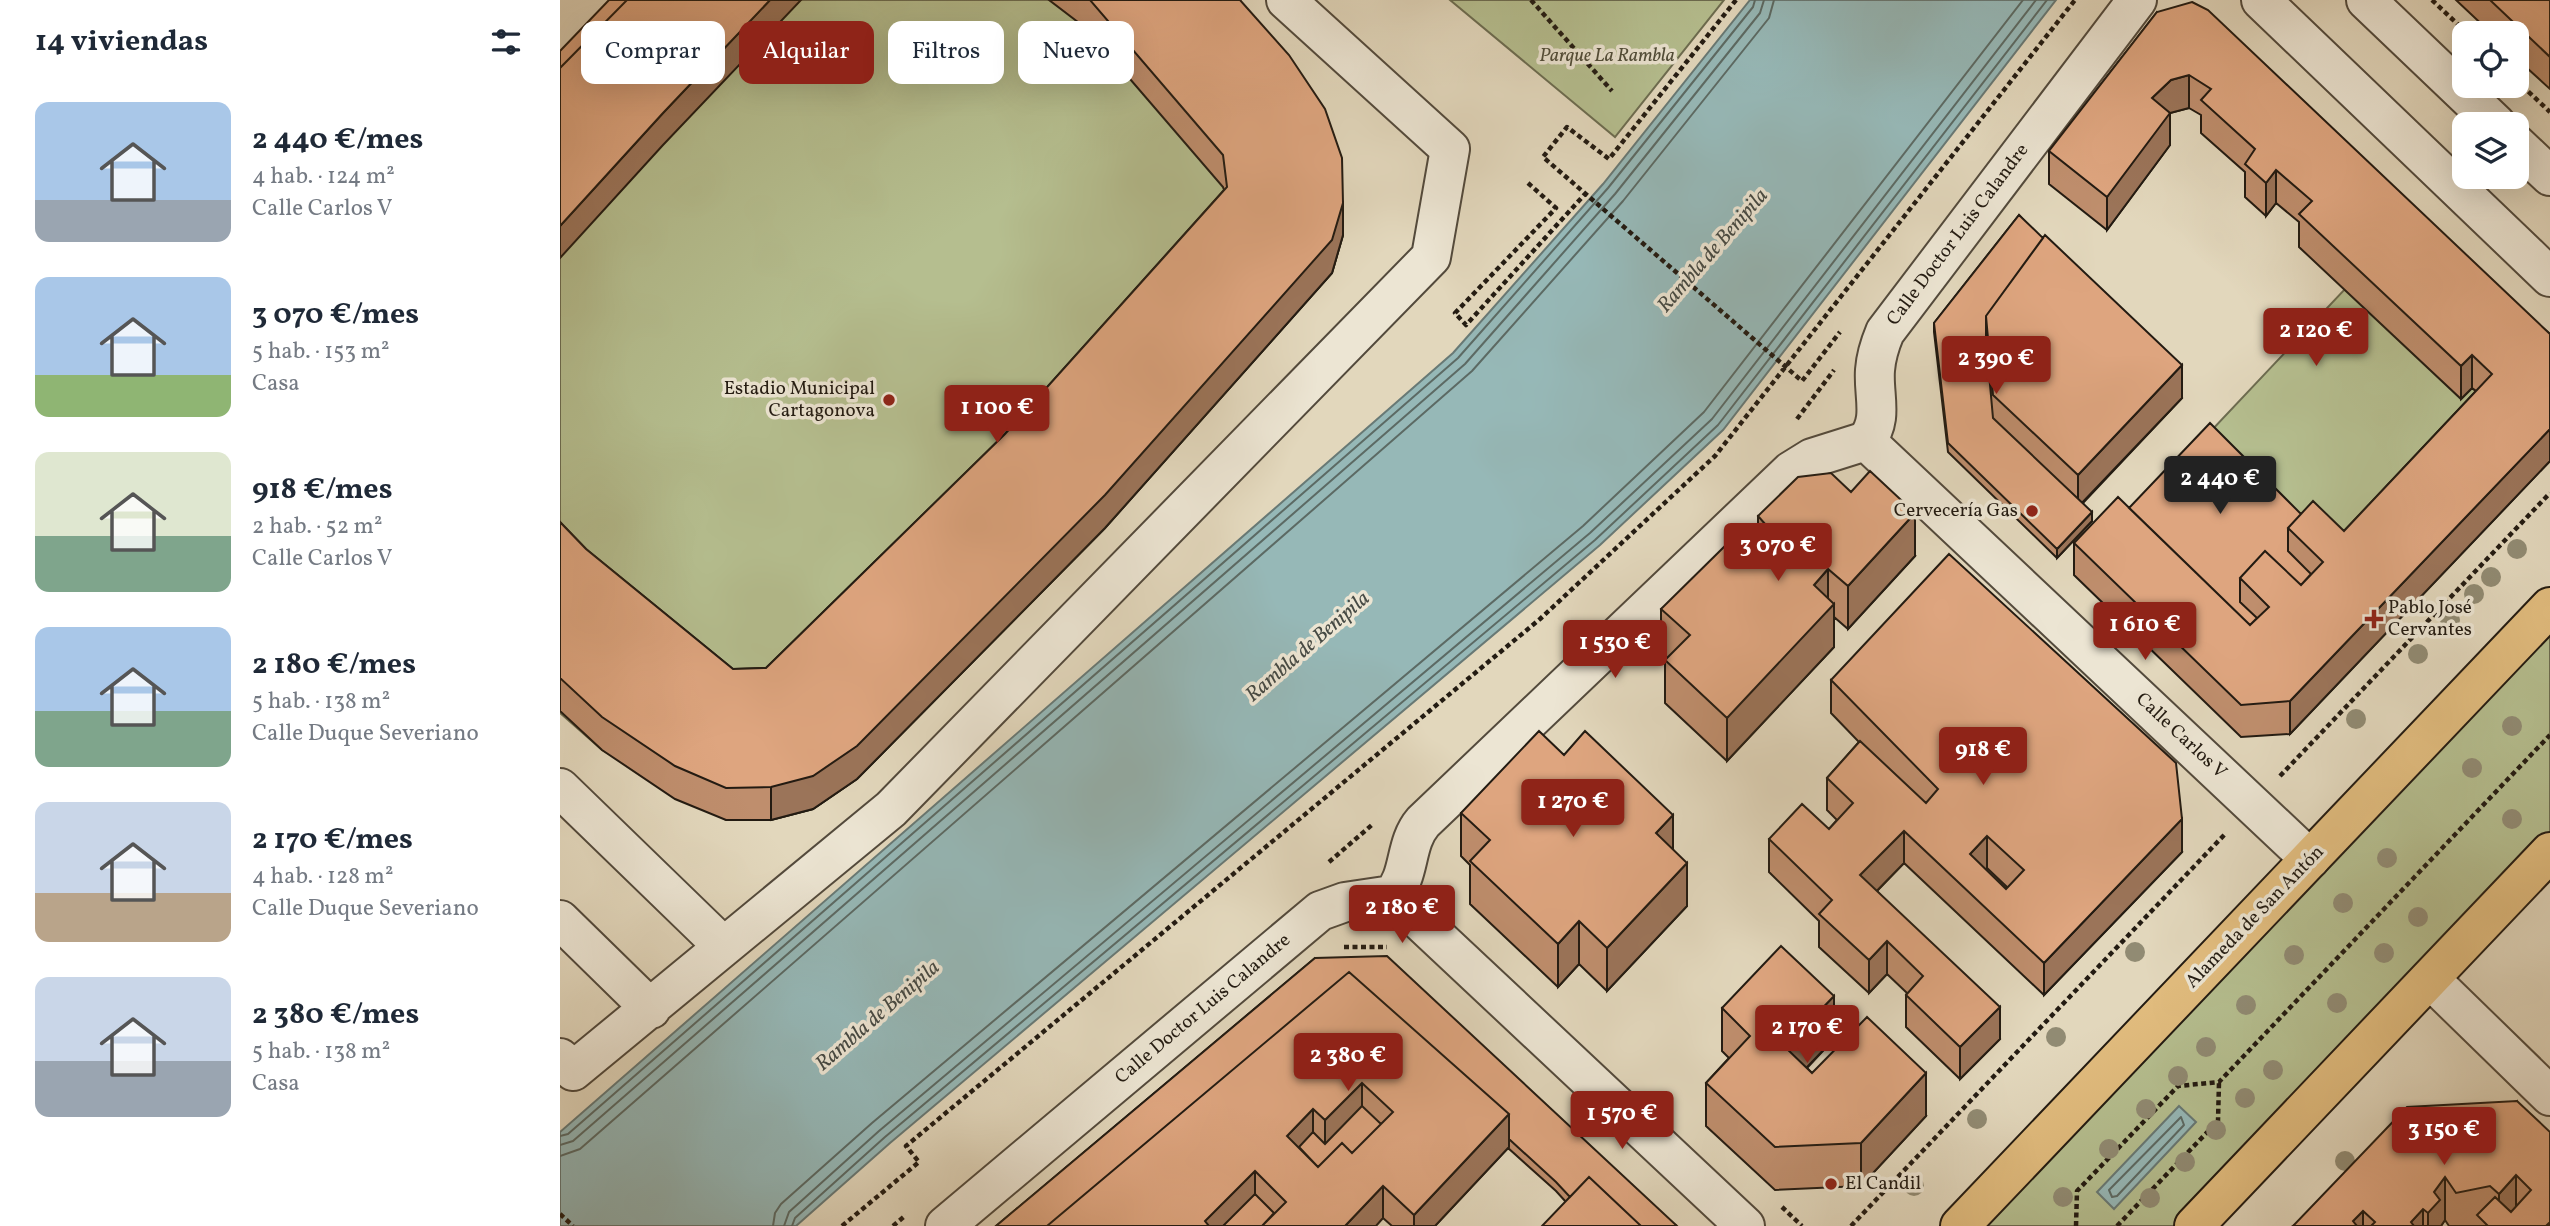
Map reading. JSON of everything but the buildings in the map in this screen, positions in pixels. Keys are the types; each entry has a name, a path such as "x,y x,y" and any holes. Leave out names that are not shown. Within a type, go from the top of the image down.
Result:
{"main road":[{"name":"Alameda de San Antón","path":"1960,1226 2550,607"},
{"path":"2194,1226 2550,852"}],"street":[{"path":"560,1058 573,1071 891,809 1431,257 1450,149 1286,0"},
{"name":"Calle Doctor Luis Calandre","path":"1866,441 1876,420 1874,372 1877,351 1885,332 2137,0"},
{"path":"2261,0 2550,277"},
{"path":"2366,0 2483,112"},
{"path":"2529,156 2550,176"},
{"path":"1745,1226 1392,895 1401,882 1414,835 1443,803 1791,471 1812,458 1866,441"},
{"name":"Calle Carlos V","path":"1866,441 2310,859"},
{"path":"560,788 723,946"},
{"name":"Calle Doctor Luis Calandre","path":"945,1226 1320,911 1345,902 1392,895"},
{"path":"560,920 651,1009"},
{"path":"2430,979 2550,1096"}],"path":[{"path":"1531,0 1612,91"},
{"path":"1736,0 1609,159 1567,127 1543,157 1784,366"},
{"path":"842,1226 919,1162 906,1146 1540,619 1714,456 2075,0"},
{"path":"2432,0 2455,21"},
{"path":"2529,92 2550,112"},
{"path":"1528,183 1556,208 1455,313 1466,325 1585,194"},
{"path":"1851,1226 2550,492"},
{"path":"2076,1226 2077,1191 2178,1086 2219,1082 2550,735"},
{"path":"2117,1226 2218,1121 2219,1082"},
{"path":"560,1213 573,1226"}],"green space":[{"name":"Estadio Municipal Cartagonova","path":"659,0 1211,0 1343,235 1332,273 1105,528 857,779 813,809 771,820 726,820 602,750 560,713 560,101 581,80 581,84 725,84 725,21 638,21"},
{"name":"Parque La Rambla","path":"1450,0 1724,0 1615,137"},
{"path":"2345,289 2472,388 2492,407 2344,564 2210,432"},
{"path":"2550,607 2550,852 2194,1226 1960,1226"}],"water":[{"name":"Rambla de Benipila","path":"1750,0 2056,0 1723,430 1600,545 890,1143 796,1226 560,1226 560,1132 1453,353 1603,184"},
{"path":"2179,1106 2196,1122 2114,1209 2097,1192"}],"place":[{"name":"Estadio Municipal Cartagonova","path":"889,400"},
{"name":"Cervecería Gas","path":"2032,511"},
{"name":"Pablo José Cervantes","path":"2374,619"},
{"name":"El Candil","path":"1831,1184"}]}
